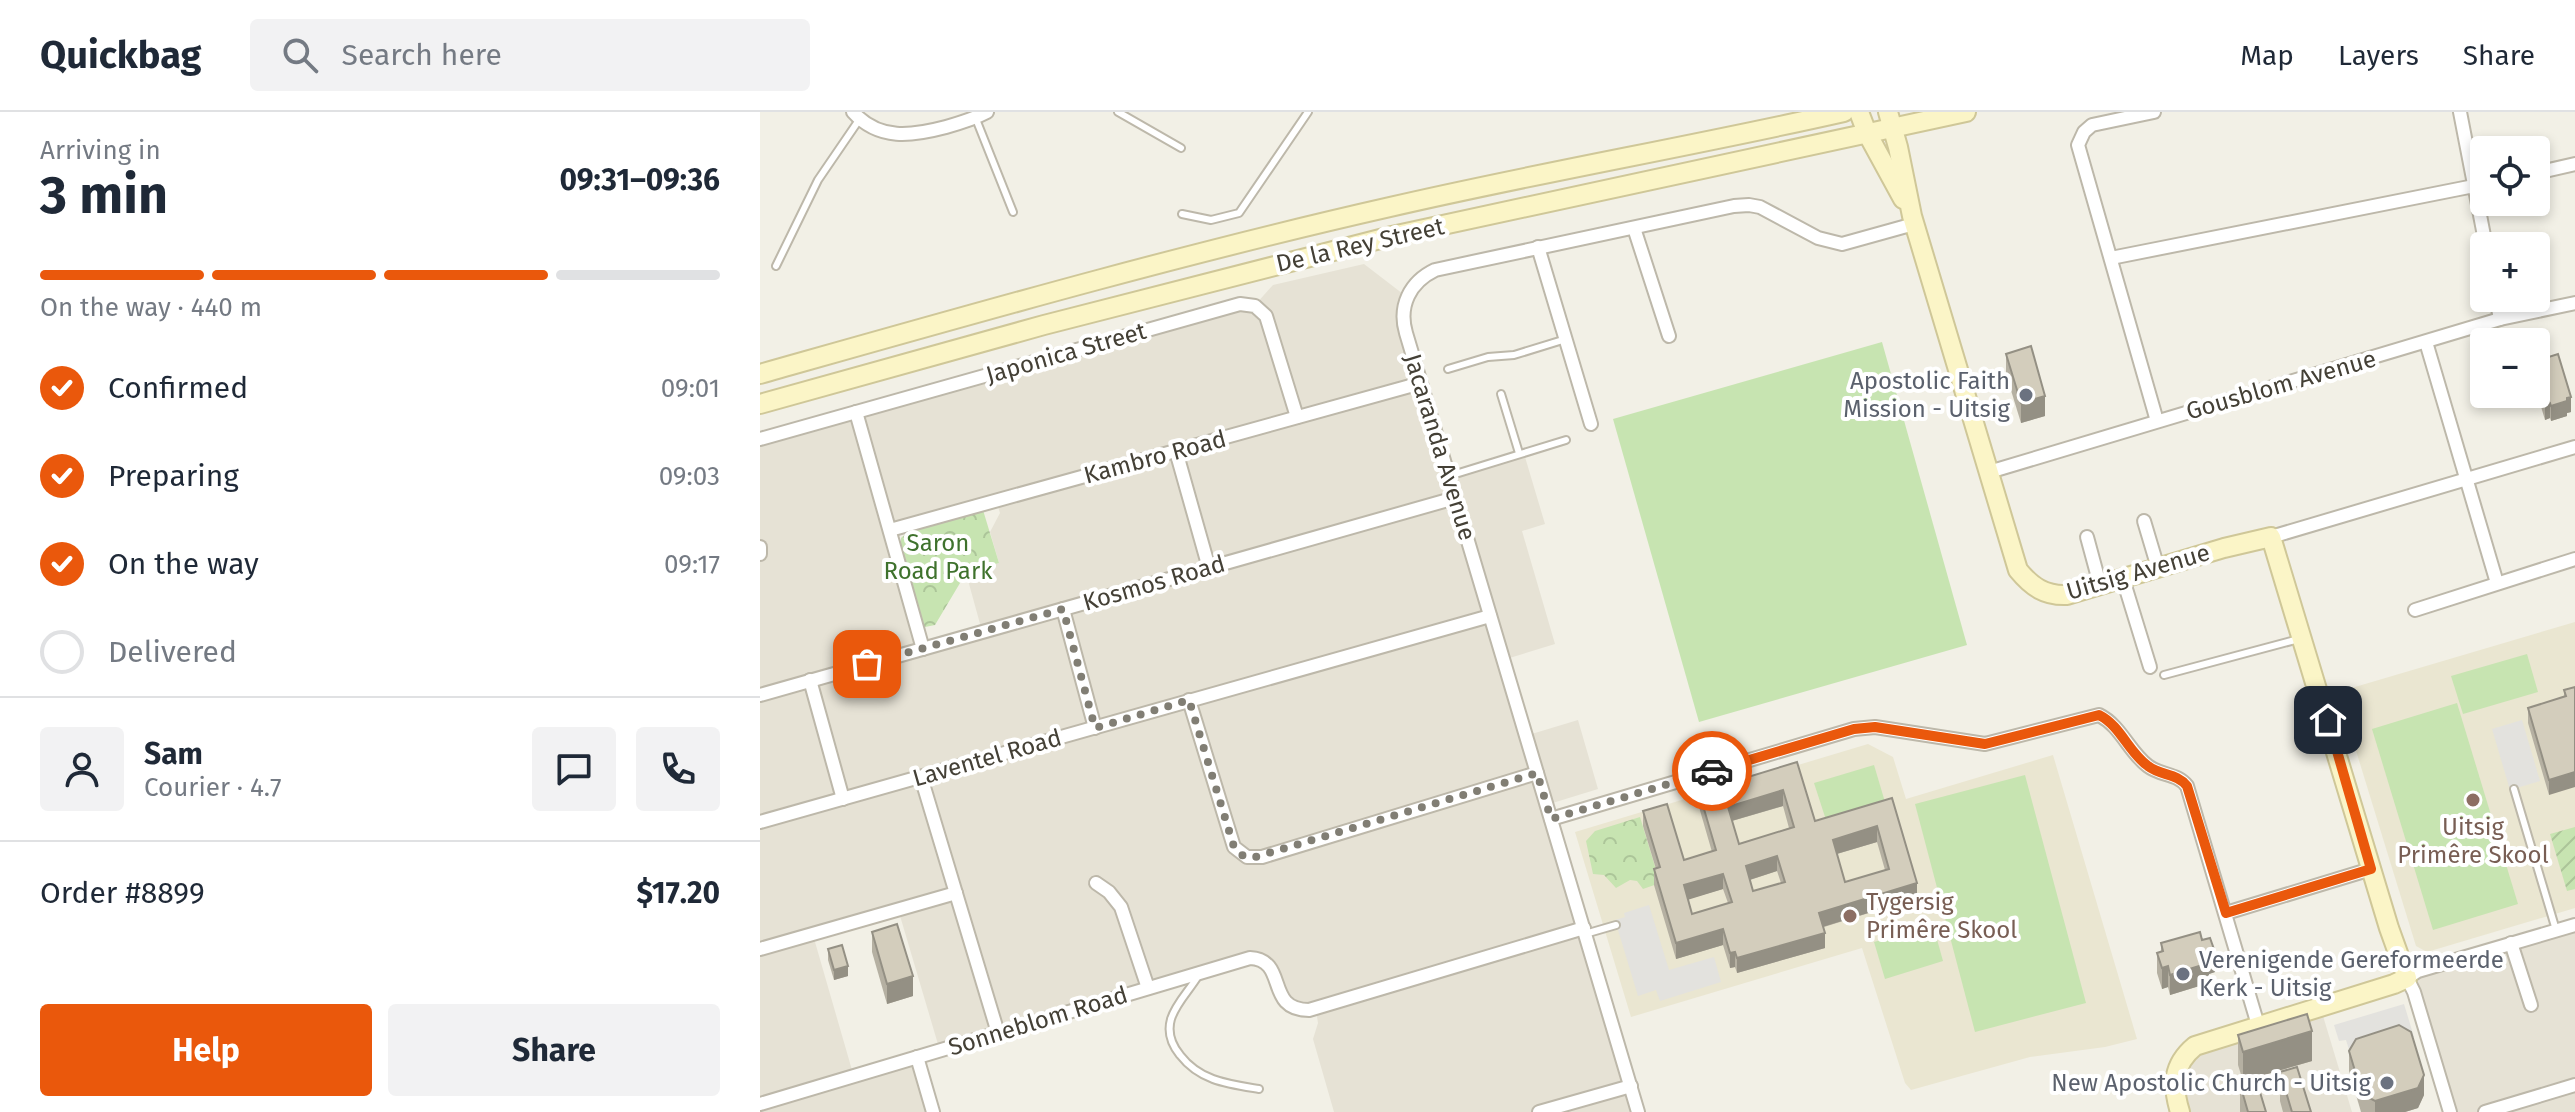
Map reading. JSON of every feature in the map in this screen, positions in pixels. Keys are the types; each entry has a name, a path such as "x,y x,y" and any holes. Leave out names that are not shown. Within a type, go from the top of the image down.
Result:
{"main road":[{"name":"De la Rey Street","path":"760,374 1142,267 1274,234 1391,206 1844,112"},
{"name":"Uitsig Avenue","path":"1859,112 1913,220"},
{"name":"De la Rey Street","path":"760,404 1059,321 1377,240 1867,133 1890,120 1966,112"},
{"name":"Uitsig Avenue","path":"1890,120 1913,220 2013,556 2018,570 2028,583 2059,595 2247,541 2271,537"},
{"path":"2180,1112 2174,1081 2183,1058 2202,1042 2407,978 2271,537"}],"street":[{"path":"2154,112 2092,125 2079,141 2079,153 2157,421"},
{"path":"2460,112 2470,150"},
{"path":"856,116 884,132 912,135 981,115"},
{"path":"2550,170 2575,164"},
{"path":"2111,258 2470,187"},
{"name":"Jacaranda Avenue","path":"1638,1112 1421,383 1403,316 1407,296 1416,284 1435,270 1749,205 1768,210 1818,238 1842,244 1913,220"},
{"path":"1634,228 1669,336"},
{"path":"1538,247 1591,424"},
{"name":"Japonica Street","path":"760,439 1246,303 1262,310 1266,316 1297,417"},
{"name":"Gousblom Avenue","path":"1989,472 2500,319 2575,303"},
{"path":"2499,312 2500,319"},
{"path":"2426,342 2497,583"},
{"name":"Kambro Road","path":"890,530 1421,383"},
{"path":"856,412 923,649"},
{"name":"Uitsig Avenue","path":"2271,537 2575,447"},
{"path":"1176,451 1209,568"},
{"name":"Kosmos Road","path":"760,695 1455,498"},
{"path":"2144,521 2158,568"},
{"path":"2087,537 2100,585"},
{"path":"760,547 760,554"},
{"path":"2415,610 2575,559"},
{"path":"2123,579 2150,667"},
{"path":"1063,609 1095,728"},
{"name":"Laventel Road","path":"760,822 1490,616"},
{"path":"810,680 843,799"},
{"path":"1189,700 1234,847 1247,857 1262,857 1537,773"},
{"path":"1551,819 1854,729 1875,727 1985,744 2099,715 2112,723 2150,768 2182,779 2187,786 2258,1025"},
{"path":"921,777 998,1033"},
{"path":"2226,913 2371,869"},
{"path":"1096,883 1109,892 1121,907 1148,988"},
{"path":"760,949 956,893"},
{"path":"2450,1112 2416,1018 2407,978 2418,971 2575,925"},
{"name":"Sonneblom Road","path":"760,1104 1245,959 1260,959 1272,969 1279,993 1291,1007 1303,1010 1584,931"},
{"path":"2511,943 2531,1005"},
{"path":"917,1057 933,1112"},
{"path":"2485,1112 2510,1108 2575,1085"},
{"path":"1539,1112 1631,1086"}],"lane":[{"path":"1118,112 1181,148"},
{"path":"1182,214 1211,220 1239,213 1308,112"},
{"path":"981,115 1013,212"},
{"path":"776,266 818,180 856,116"},
{"path":"1448,369 1488,357 1514,355 1566,339"},
{"path":"1501,394 1519,453"},
{"path":"1449,476 1566,440"},
{"path":"2164,675 2303,639"},
{"path":"2514,789 2556,930"},
{"path":"1584,931 1616,925"},
{"path":"1199,972 1172,1018 1169,1031 1175,1049 1200,1075 1235,1086 1259,1089"}],"shaded area":[{"path":"1364,264 1407,297 1403,306 1450,480 1525,457 1545,524 1522,531 1555,644 1503,660 1525,736 1578,720 1598,789 1546,805 1637,1112 1334,1112 1313,1039 1318,1023 1316,1010 1296,1010 1260,959 940,1051 898,909 760,948 760,438 1255,305 1273,285","holes":["996,500 1000,513 990,532 999,563 966,573 982,631 924,647 890,529"]},
{"name":"Uitsig Primêre Skool","path":"2575,622 2575,908 2427,952 2416,946 2338,692"},
{"path":"2522,720 2540,781 2510,790 2492,729"},
{"name":"Tygersig Primêre Skool","path":"1868,744 1893,757 1906,799 2053,755 2137,1039 2105,1047 2030,1057 1911,1090 1905,1083 1862,948 1631,1017 1575,832"},
{"path":"1649,905 1669,970 1714,957 1721,982 1660,1001 1656,990 1638,996 1615,920 1625,917 1624,913"},
{"path":"2575,925 2575,1112 2449,1112 2407,978"},
{"path":"813,935 854,1077 918,1058 934,1112 760,1112 760,949"},
{"path":"2404,1004 2414,1037 2351,1056 2346,1040 2339,1041 2334,1025"},
{"path":"2320,1006 2352,1112 2179,1112 2182,1057"}],"green space":[{"path":"1882,342 1967,645 1699,722 1613,419"},
{"name":"Saron Road Park","path":"983,510 999,563 966,573 935,625 925,627 901,538 910,530"},
{"path":"2527,654 2538,692 2463,714 2451,676"},
{"path":"2457,703 2518,904 2433,930 2372,729"},
{"path":"1874,765 1885,802 1826,820 1814,783"},
{"path":"2025,775 2086,1003 1975,1032 1915,804"},
{"path":"1640,817 1660,883 1643,889 1637,881 1630,880 1616,888 1604,875 1593,874 1586,841 1595,831"},
{"path":"2575,827 2575,889 2567,891 2550,834"},
{"path":"1933,925 1943,961 1885,979 1874,942"}],"building":[{"path":"2031,346 2045,396 2021,403 2006,354"},
{"path":"2558,354 2571,397 2551,406 2550,403 2550,357"},
{"path":"2575,687 2575,772 2549,780 2528,708 2566,696 2564,690"},
{"path":"1797,762 1815,821 1892,798 1917,883 1819,913 1825,933 1737,958 1735,952 1730,953 1723,929 1676,943 1654,869 1660,867 1643,811 1667,804 1684,860 1716,850 1699,792","holes":["1783,790 1794,827 1739,844 1728,807","1877,826 1889,869 1845,882 1833,840","1777,856 1785,882 1753,891 1746,866","1723,874 1732,902 1692,914 1684,885"]},
{"path":"897,924 913,976 887,984 872,932"},
{"path":"2200,932 2202,940 2210,938 2215,952 2206,955 2209,963 2170,975 2168,966 2162,968 2157,953 2163,951 2161,943"},
{"path":"842,945 848,966 834,970 828,949"},
{"path":"2307,1014 2312,1031 2243,1052 2238,1035"},
{"name":"New Apostolic Church - Uitsig","path":"2399,1025 2411,1032 2424,1075 2418,1088 2375,1101 2362,1094 2349,1051 2356,1039"},
{"path":"2297,1067 2311,1112 2292,1112 2280,1072"},
{"path":"2256,1079 2266,1112 2248,1112 2240,1084"}],"way so far":[{"path":"867,664 1063,609 1095,728 1189,700 1234,847 1242,855 1252,858 1537,773 1551,819 1712,771"}],"place":[{"name":"Apostolic Faith Mission - Uitsig","path":"2026,395"},
{"name":"Uitsig Primêre Skool","path":"2473,800"},
{"name":"Tygersig Primêre Skool","path":"1850,916"},
{"name":"Verenigende Gereformeerde Kerk - Uitsig","path":"2183,974"},
{"name":"New Apostolic Church - Uitsig","path":"2387,1083"}],"route":[{"path":"1712,771 1854,729 1875,727 1975,745 2001,742 2099,715 2112,723 2150,768 2182,779 2187,786 2226,913 2371,869 2328,720"}]}
